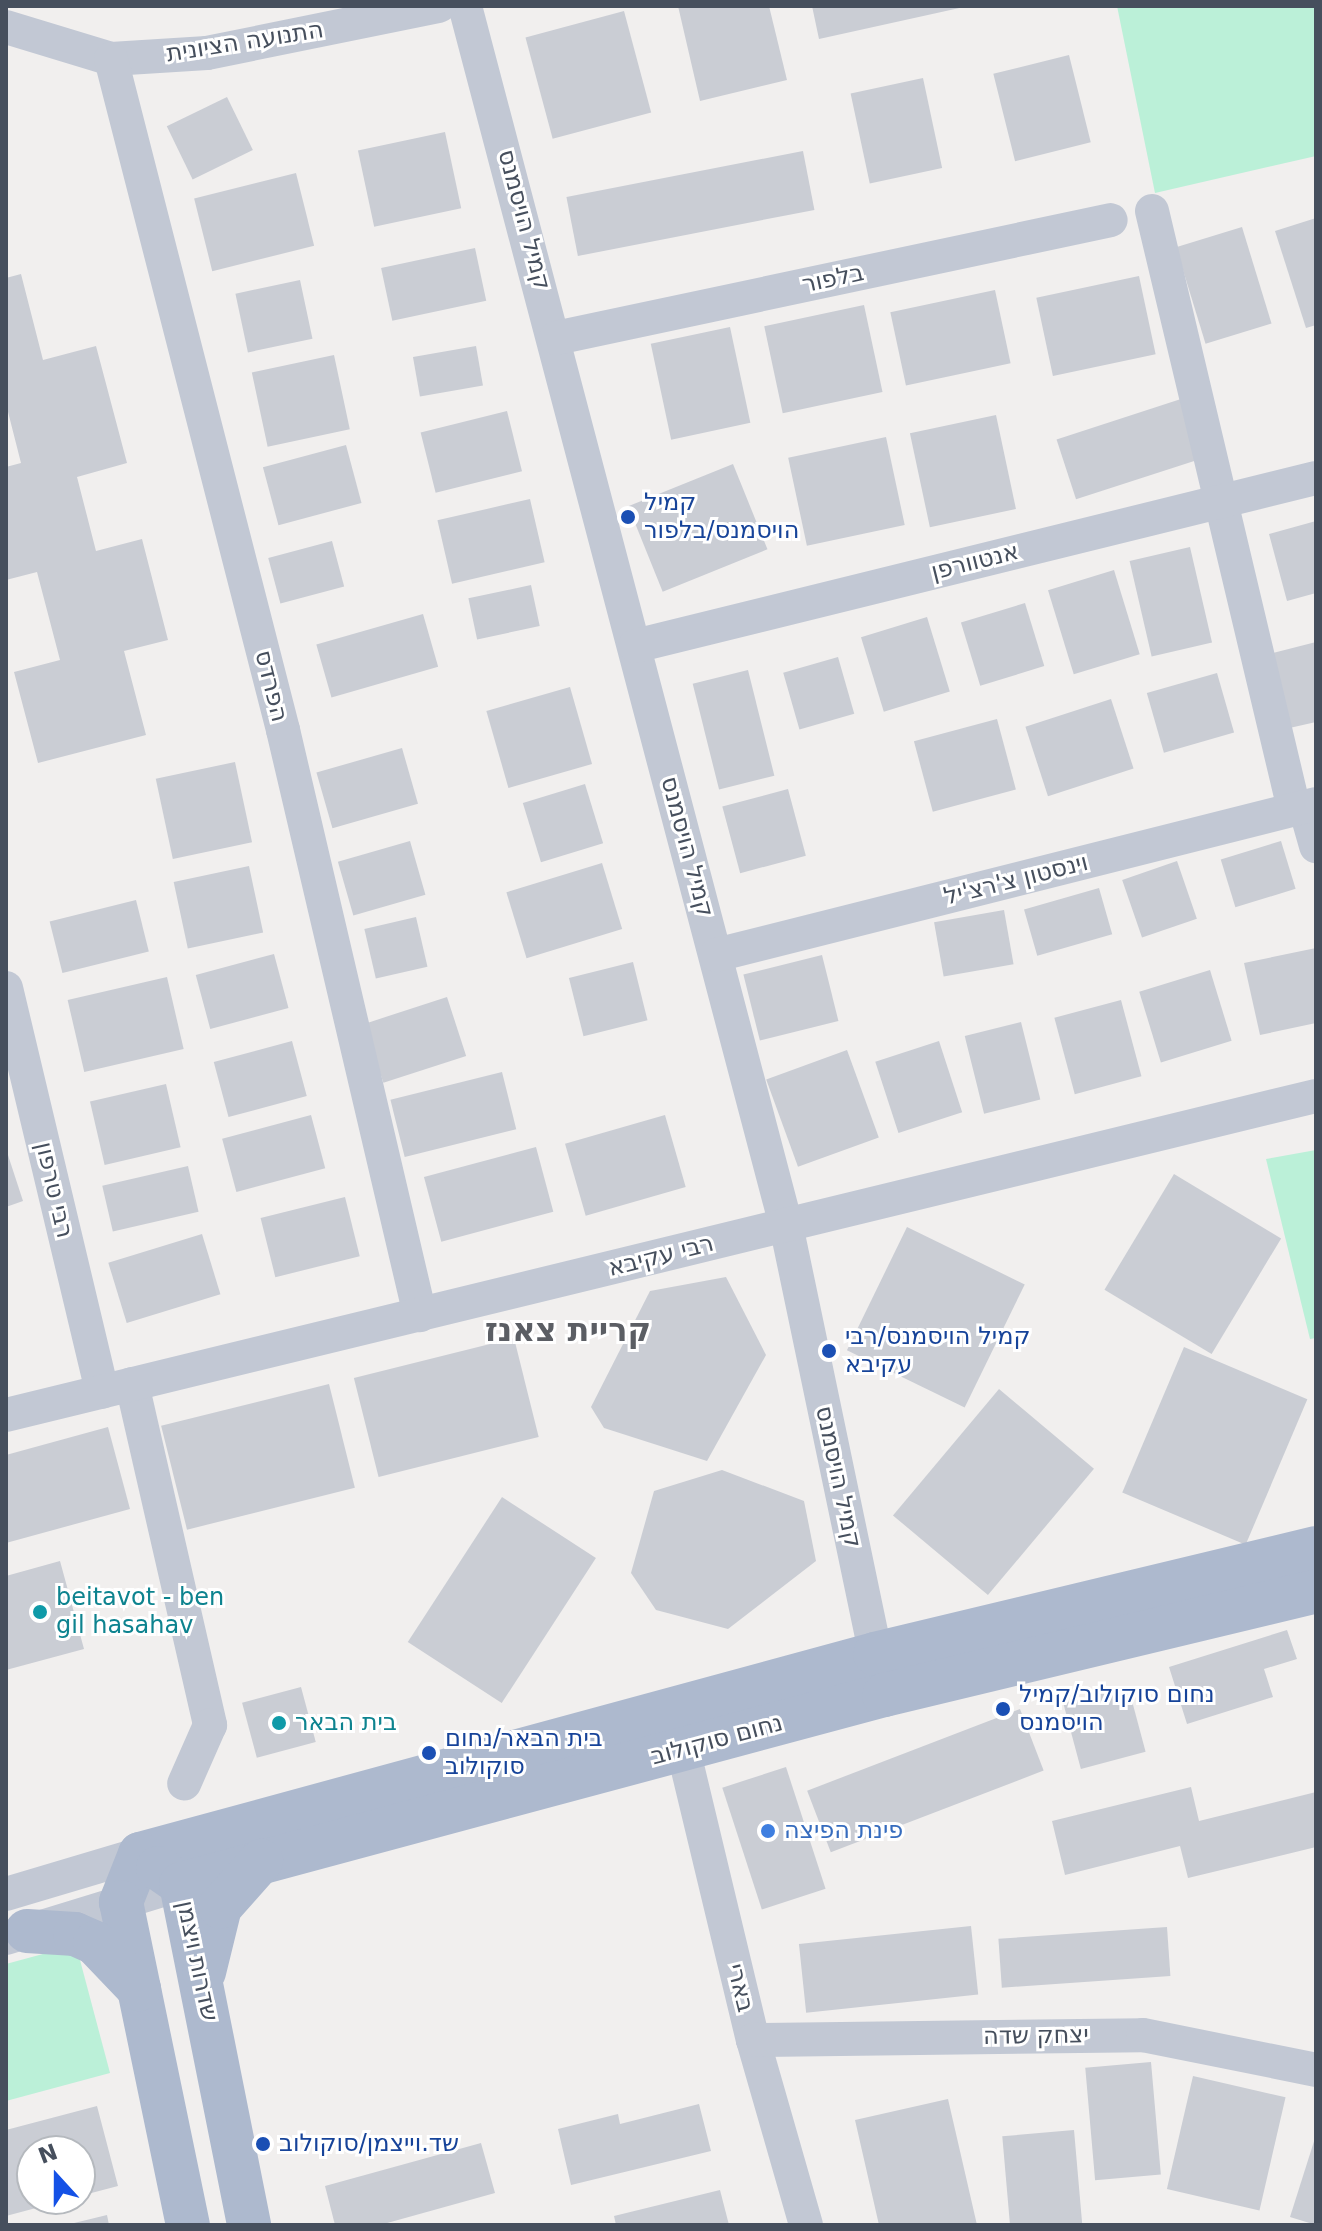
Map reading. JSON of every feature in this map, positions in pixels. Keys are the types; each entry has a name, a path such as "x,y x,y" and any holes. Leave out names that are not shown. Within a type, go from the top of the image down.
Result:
{"main road":[{"name":"נחום סוקולוב","path":"140,1854 880,1674 1316,1548"},
{"name":"נחום סוקולוב","path":"181,1884 683,1749 880,1674 1316,1591"},
{"name":"שדרות ויצמן","path":"140,1854 181,1884 249,2225"},
{"path":"140,1854 121,1902 188,2225"},
{"path":"203,1986 205,1949 220,1907 230,1889 261,1861"},
{"path":"17,1935 75,1934 95,1943 140,1990"}],"street":[{"name":"התנועה הציונית","path":"6,27 111,59 207,53 439,6"},
{"name":"קמיל הויסמנס","path":"465,6 556,338 786,1225 880,1674"},
{"name":"הפרדס","path":"111,59 283,730 420,1315"},
{"path":"1152,211 1223,501 1316,846"},
{"name":"בלפור","path":"556,338 1111,220"},
{"name":"אנטוורפן","path":"635,646 1316,478"},
{"name":"וינסטון צ'רצ'יל","path":"716,955 1305,807"},
{"name":"רבי טרפון","path":"6,988 210,1725 184,1784"},
{"name":"רבי עקיבא","path":"6,1415 1316,1096"},
{"name":"בארי","path":"683,1749 753,2040 806,2225"},
{"path":"6,1894 140,1854"},
{"name":"נחום סוקולוב","path":"17,1935 181,1884"},
{"name":"יצחק שדה","path":"753,2040 1143,2035 1316,2070"}],"green space":[{"path":"1117,6 1316,6 1316,156 1155,193"},
{"path":"1316,1150 1316,1338 1310,1339 1266,1159"},
{"path":"76,1945 110,2073 6,2101 6,1964"}],"building":[{"path":"678,6 769,6 787,80 700,101"},
{"path":"812,6 964,6 964,7 819,39"},
{"path":"624,11 651,112 553,139 525,37"},
{"path":"1069,55 1091,142 1015,161 993,74"},
{"path":"923,78 942,168 870,183 851,93"},
{"path":"227,97 253,150 193,179 167,126"},
{"path":"445,132 461,208 374,227 358,151"},
{"path":"803,151 814,210 578,256 566,197"},
{"path":"296,173 314,246 212,271 194,198"},
{"path":"1316,218 1316,325 1306,328 1275,231"},
{"path":"1242,227 1272,324 1206,344 1176,247"},
{"path":"475,248 486,301 392,321 381,268"},
{"path":"21,274 43,360 96,346 127,463 77,477 96,551 142,539 168,640 124,651 146,735 38,763 14,672 60,660 37,572 6,580 6,467 21,463 6,404 6,278"},
{"path":"1139,276 1156,354 1053,376 1036,298"},
{"path":"300,280 312,339 248,352 235,294"},
{"path":"995,290 1011,363 906,386 890,312"},
{"path":"864,305 883,392 783,413 764,326"},
{"path":"730,327 750,423 671,440 651,344"},
{"path":"476,346 483,385 420,397 413,357"},
{"path":"334,355 350,429 268,447 252,372"},
{"path":"1184,398 1203,458 1076,499 1057,439"},
{"path":"507,411 522,471 436,493 421,433"},
{"path":"996,415 1016,509 930,527 910,433"},
{"path":"886,437 905,525 807,546 788,458"},
{"path":"346,445 362,503 278,525 263,467"},
{"path":"733,464 767,549 663,592 628,506"},
{"path":"530,499 545,562 452,584 437,520"},
{"path":"1316,521 1316,593 1287,601 1269,534"},
{"path":"332,541 344,586 280,603 268,558"},
{"path":"1190,547 1212,642 1152,656 1130,561"},
{"path":"1114,570 1140,654 1074,674 1048,590"},
{"path":"531,585 540,626 477,639 468,598"},
{"path":"1025,603 1044,666 980,686 961,623"},
{"path":"423,614 438,667 331,697 316,645"},
{"path":"927,617 950,692 884,712 861,637"},
{"path":"1316,642 1316,722 1285,729 1265,655"},
{"path":"838,657 854,714 799,729 783,673"},
{"path":"748,670 774,776 719,790 693,684"},
{"path":"1217,673 1234,733 1164,753 1147,693"},
{"path":"570,687 592,764 508,788 486,711"},
{"path":"1111,699 1134,768 1048,796 1025,727"},
{"path":"997,719 1016,790 933,812 914,741"},
{"path":"402,748 418,804 332,828 316,773"},
{"path":"235,762 252,842 173,859 156,779"},
{"path":"585,784 603,843 541,862 523,803"},
{"path":"788,789 806,856 740,873 722,807"},
{"path":"410,841 425,895 353,916 338,862"},
{"path":"1281,841 1296,889 1235,907 1221,859"},
{"path":"1177,861 1197,919 1142,938 1122,880"},
{"path":"602,863 622,929 527,958 506,892"},
{"path":"249,866 263,933 188,949 174,882"},
{"path":"1099,888 1112,934 1037,956 1024,909"},
{"path":"136,900 149,951 62,973 50,922"},
{"path":"1004,910 1014,964 944,976 934,922"},
{"path":"416,917 427,967 376,979 364,929"},
{"path":"1316,948 1316,1023 1260,1035 1244,963"},
{"path":"274,954 288,1008 210,1029 196,975"},
{"path":"822,955 838,1021 760,1041 743,975"},
{"path":"633,962 648,1020 583,1036 569,978"},
{"path":"1210,970 1232,1041 1161,1062 1139,992"},
{"path":"167,977 184,1049 84,1072 68,1000"},
{"path":"447,997 466,1056 383,1083 364,1024"},
{"path":"1121,1000 1141,1076 1075,1094 1054,1018"},
{"path":"1021,1022 1040,1100 984,1114 965,1036"},
{"path":"292,1041 307,1096 229,1117 214,1062"},
{"path":"939,1041 962,1112 898,1133 875,1062"},
{"path":"847,1050 879,1137 798,1167 766,1079"},
{"path":"502,1072 516,1129 405,1157 390,1100"},
{"path":"166,1084 181,1147 105,1165 90,1102"},
{"path":"311,1115 325,1168 236,1192 222,1139"},
{"path":"665,1115 686,1187 586,1216 565,1144"},
{"path":"536,1147 553,1212 441,1242 424,1177"},
{"path":"6,1149 23,1201 6,1207"},
{"path":"188,1166 199,1212 113,1232 102,1186"},
{"path":"1174,1174 1281,1238 1212,1354 1104,1290"},
{"path":"345,1197 360,1256 275,1277 261,1218"},
{"path":"907,1227 1025,1284 965,1408 847,1350"},
{"path":"202,1234 220,1294 127,1323 108,1263"},
{"path":"726,1277 766,1355 707,1461 604,1428 591,1407 650,1291"},
{"path":"514,1338 539,1437 379,1477 354,1378"},
{"path":"1184,1347 1307,1399 1246,1545 1122,1492"},
{"path":"329,1384 355,1488 187,1530 161,1426"},
{"path":"999,1389 1094,1469 988,1595 893,1515"},
{"path":"108,1427 130,1509 6,1543 6,1455"},
{"path":"722,1470 804,1501 816,1561 728,1629 656,1610 631,1573 654,1491"},
{"path":"502,1497 596,1558 502,1703 408,1642"},
{"name":"beitavot - ben gil hasahav","path":"60,1561 84,1649 6,1670 6,1576"},
{"path":"1287,1630 1297,1659 1264,1669 1273,1697 1187,1724 1169,1667"},
{"path":"1128,1686 1146,1752 1081,1769 1063,1703"},
{"name":"בית הבאר","path":"301,1687 316,1742 257,1758 242,1703"},
{"path":"1020,1709 1044,1771 831,1852 807,1791"},
{"path":"786,1767 826,1889 762,1909 722,1788"},
{"path":"1191,1787 1199,1821 1316,1792 1316,1847 1188,1878 1180,1846 1065,1875 1052,1821"},
{"path":"971,1926 978,1995 806,2013 799,1944"},
{"path":"1167,1927 1170,1976 1002,1988 998,1939"},
{"path":"1151,2062 1161,2175 1095,2180 1085,2068"},
{"path":"1193,2076 1286,2097 1259,2210 1167,2189"},
{"path":"948,2099 977,2225 879,2225 855,2120"},
{"path":"699,2104 711,2151 571,2185 558,2129 618,2114 620,2124"},
{"path":"97,2106 118,2186 96,2192 96,2135 16,2135 16,2213 6,2216 6,2130"},
{"path":"1074,2130 1082,2225 1010,2225 1002,2136"},
{"path":"1316,2135 1316,2225 1290,2217"},
{"path":"481,2143 495,2193 380,2225 335,2225 325,2186"},
{"path":"720,2190 729,2225 616,2225 614,2216"},
{"path":"107,2215 109,2225 70,2225 70,2224"}],"place":[{"name":"קמיל הויסמנס/בלפור","path":"628,517"},
{"name":"קמיל הויסמנס/רבי עקיבא","path":"829,1351"},
{"name":"beitavot - ben gil hasahav","path":"40,1612"},
{"name":"נחום סוקולוב/קמיל הויסמנס","path":"1003,1709"},
{"name":"בית הבאר","path":"279,1723"},
{"name":"בית הבאר/נחום סוקולוב","path":"429,1753"},
{"name":"פינת הפיצה","path":"768,1831"},
{"name":"שד.וייצמן/סוקולוב","path":"263,2144"}],"district":[{"name":"קריית צאנז","path":"568,1330"}]}
